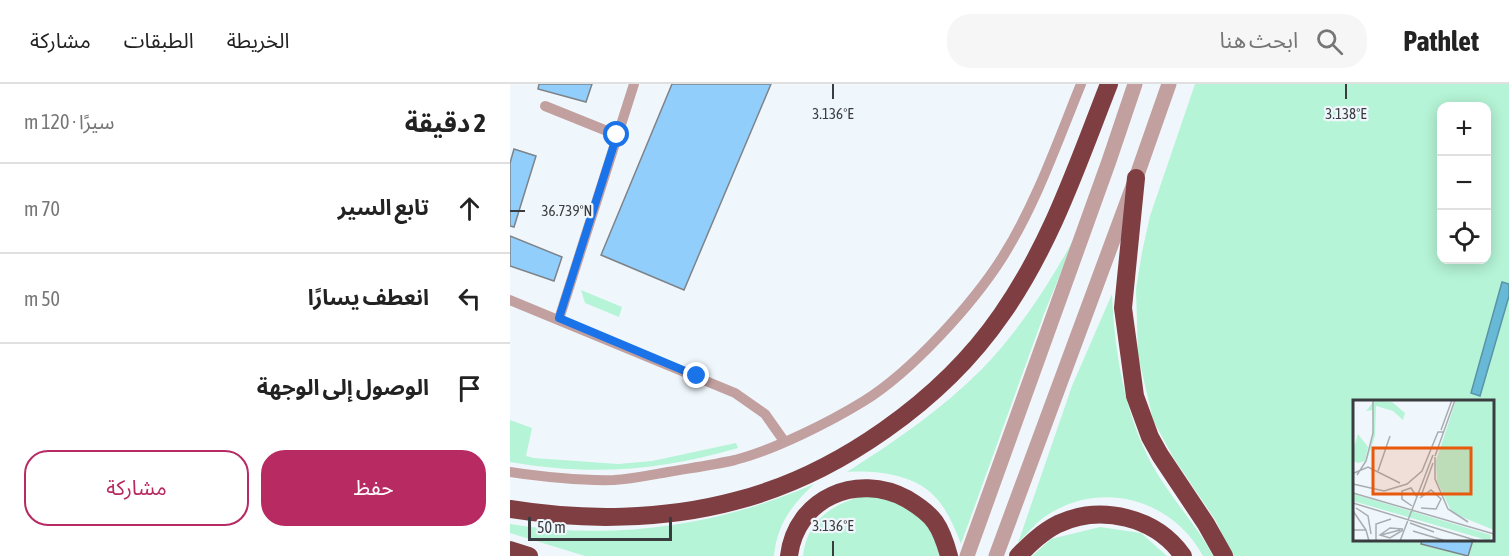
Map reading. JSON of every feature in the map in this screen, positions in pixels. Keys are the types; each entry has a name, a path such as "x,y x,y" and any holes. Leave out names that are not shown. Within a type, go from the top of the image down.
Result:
{"highway":[{"path":"510,509 613,517 653,514 736,501 813,472 884,430 948,377 1002,314 1031,266 1060,208 1109,84"},
{"path":"1136,178 1123,308 1135,396 1160,455 1206,524 1224,556"},
{"path":"789,556 794,534 811,509 828,497 852,489 865,488 890,490 926,511 935,522 949,556"},
{"path":"1018,556 1033,541 1058,524 1086,516 1101,515 1116,516 1144,524 1169,540 1183,556"},
{"path":"510,550 529,556"}],"street":[{"path":"967,556 1135,84"},
{"path":"996,556 1169,84"}],"lane":[{"path":"559,318 634,84"},
{"path":"510,472 582,480 614,480 736,459 784,441 865,400 916,360 973,297 1002,258 1037,192 1081,84"},
{"path":"545,106 617,135"},
{"path":"510,300 559,318 735,393 765,414 784,441"}],"green space":[{"path":"1195,84 1509,84 1509,556 1232,556 1216,521 1173,457 1153,420 1138,355 1136,289 1150,216"},
{"path":"1076,235 1044,314 961,544 944,509 935,496 921,485 890,474 847,472 917,424 981,370 1033,306"},
{"path":"581,290 622,307 619,317 585,303"},
{"path":"1112,294 1120,370 1142,443 1166,487 1213,556 1203,556 1190,537 1174,521 1155,509 1135,501 1114,498 1092,498 1070,504 1045,517 1018,543 1072,386"},
{"path":"510,420 532,428 526,456 534,458 618,464 652,461 736,443 738,448 680,462 625,469 597,470 540,466 510,462"},
{"path":"814,484 799,500 782,525 774,556 585,556 510,533 510,524 588,531 627,530 703,520 778,498"},
{"path":"876,494 899,503 917,515 931,532 939,556 803,556 811,530 818,520 838,505"},
{"path":"1100,527 1141,533 1167,556 1032,556 1051,539"}],"water":[{"path":"1502,282 1509,284 1509,296 1480,396 1471,393"}],"building":[{"path":"539,84 592,84 586,102 538,89"},
{"path":"672,84 771,84 684,290 601,255"},
{"path":"514,149 536,156 514,227 510,226 510,163"},
{"path":"510,236 562,257 554,281 510,266"},
{"path":"1422,541 1473,541 1468,556 1421,544"}],"route":[{"path":"617,135 559,318 697,376"}]}
